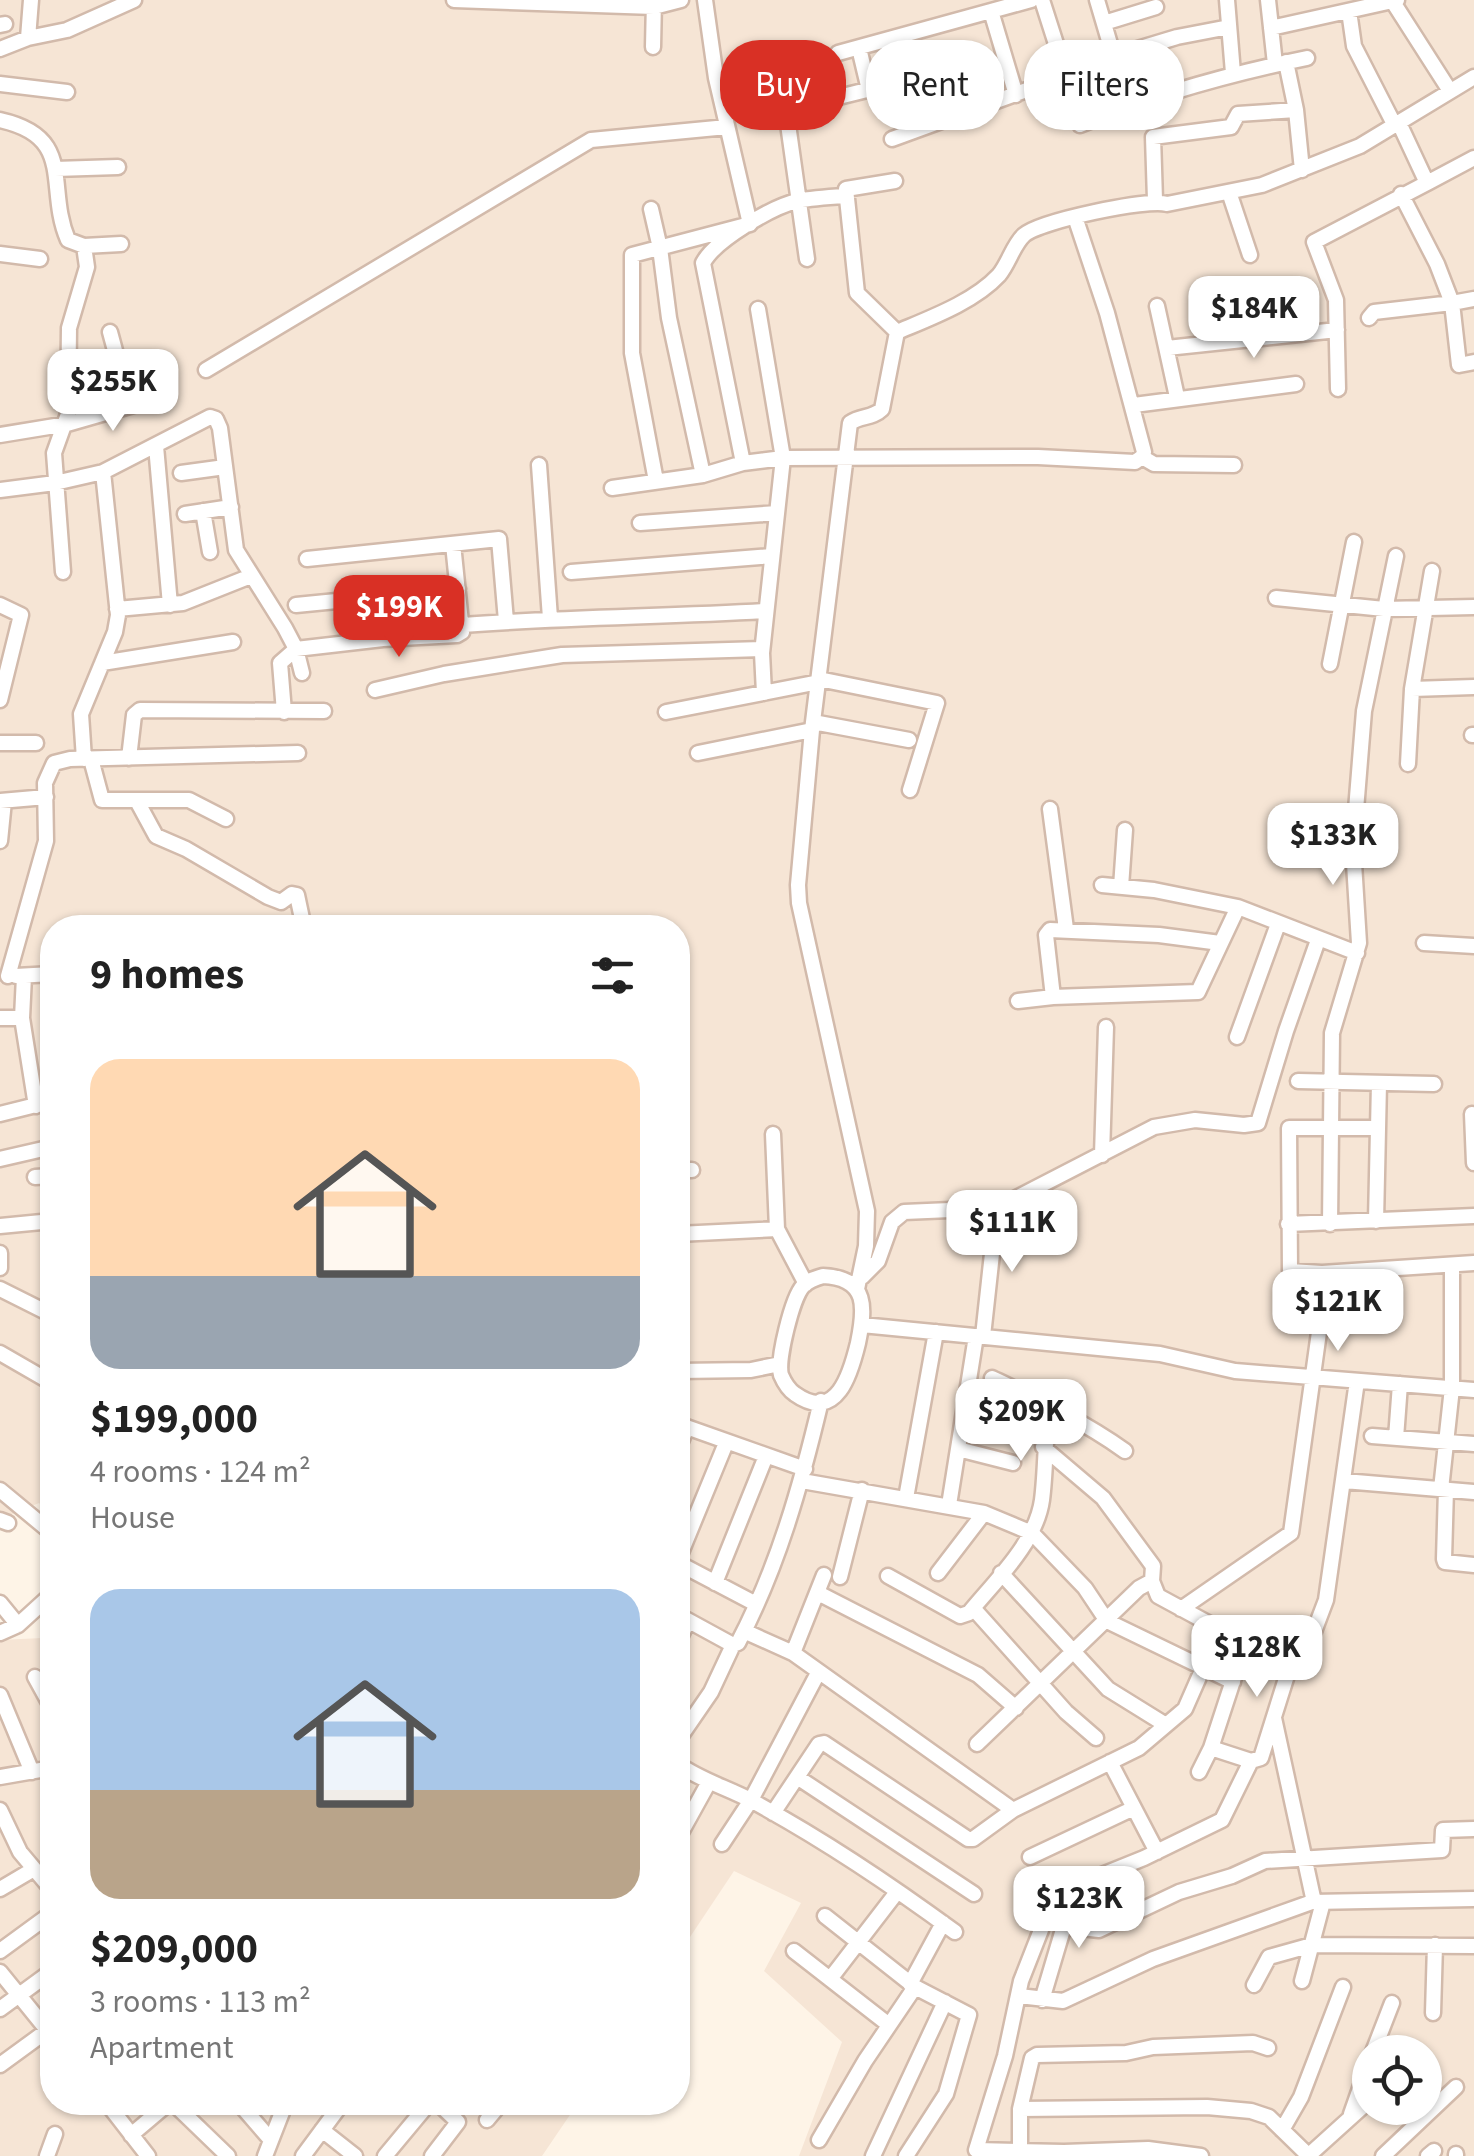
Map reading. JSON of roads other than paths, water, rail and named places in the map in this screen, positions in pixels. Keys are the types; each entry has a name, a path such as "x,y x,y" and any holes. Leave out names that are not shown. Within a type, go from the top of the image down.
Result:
{"street":[{"path":"28,38 31,0"},
{"path":"0,49 67,30 104,7 134,0"},
{"path":"454,0 654,4 681,0"},
{"path":"705,0 720,96"},
{"path":"846,51 1032,0"},
{"path":"1042,0 1055,40"},
{"path":"1097,0 1109,40"},
{"path":"1227,0 1233,72"},
{"path":"1268,0 1271,28 1296,110 1302,170"},
{"path":"1271,28 1395,1 1450,91"},
{"path":"654,4 654,47"},
{"path":"1104,23 1156,7"},
{"path":"990,11 1016,95"},
{"path":"1349,11 1354,46 1427,183"},
{"path":"1170,40 1229,27"},
{"path":"858,48 866,82"},
{"path":"1184,88 1233,72 1307,58"},
{"path":"897,332 938,315 986,286 1000,274 1023,235 1075,216 1155,200 1167,204 1262,185 1360,146 1474,77"},
{"path":"0,84 67,92"},
{"path":"807,259 786,110 866,90"},
{"path":"892,139 1024,92"},
{"path":"1155,200 1153,138 1231,127 1238,114 1296,110"},
{"path":"0,120 26,126 50,150 65,234 72,244 121,244"},
{"path":"206,370 590,140 720,128"},
{"path":"728,130 750,224"},
{"path":"1338,388 1336,300 1314,242 1474,158"},
{"path":"55,169 118,168"},
{"path":"894,181 849,187 846,196 857,294 897,332"},
{"path":"1229,192 1250,255"},
{"path":"1401,194 1438,264 1452,302 1459,366 1474,362"},
{"path":"743,463 703,264 718,245 777,207 846,196"},
{"path":"651,209 669,318 703,475"},
{"path":"1075,216 1134,405 1142,458"},
{"path":"656,481 632,353 632,255 750,224"},
{"path":"63,572 54,453 66,424 69,328 87,267 84,246"},
{"path":"0,254 40,259"},
{"path":"1369,318 1374,312 1474,299"},
{"path":"1156,306 1177,398"},
{"path":"758,309 784,458 765,611 764,693"},
{"path":"1167,348 1337,330"},
{"path":"110,332 130,406"},
{"path":"859,1283 824,1276 806,1284 795,1298 780,1364 782,1376 797,1396 821,1401 833,1397 850,1379 864,1313 859,1283 867,1211 798,885 850,423 882,410 897,332"},
{"path":"1134,405 1296,384"},
{"path":"0,435 66,424 147,402"},
{"path":"0,490 103,472 210,417 216,420 236,550 296,650 302,672"},
{"path":"156,446 170,605"},
{"path":"612,488 784,458 1038,457 1136,462 1142,458"},
{"path":"1142,458 1154,464 1234,465"},
{"path":"540,465 550,618"},
{"path":"181,473 225,467"},
{"path":"103,472 116,632 81,714 88,759 102,800 189,800 226,818"},
{"path":"185,514 230,507"},
{"path":"204,511 210,552"},
{"path":"640,523 777,513"},
{"path":"306,559 498,539 506,621"},
{"path":"1330,664 1354,542"},
{"path":"284,712 280,663 296,650 457,635 463,624 453,544"},
{"path":"572,572 772,556"},
{"path":"1330,1224 1332,1032 1359,943 1353,846 1364,711 1396,556"},
{"path":"1408,764 1412,689 1432,571"},
{"path":"117,610 183,603 251,576"},
{"path":"296,605 458,589"},
{"path":"1276,598 1384,610 1474,607"},
{"path":"0,605 22,615 0,700"},
{"path":"463,624 765,611"},
{"path":"102,664 233,642"},
{"path":"375,690 444,674 562,655 762,649"},
{"path":"666,712 819,680 937,702 910,790"},
{"path":"1412,689 1474,687"},
{"path":"129,758 134,715 140,710 324,711"},
{"path":"698,752 813,726 909,740"},
{"path":"0,743 36,743"},
{"path":"40,975 4,976 46,841 48,772 54,763 298,752"},
{"path":"0,841 2,801 46,797"},
{"path":"137,801 156,836 268,897 281,902 297,895 301,915"},
{"path":"1050,809 1066,928"},
{"path":"1121,887 1125,830"},
{"path":"1102,885 1238,907 1357,953"},
{"path":"1018,1001 1198,992 1238,907"},
{"path":"1237,1036 1278,924"},
{"path":"1053,998 1046,934 1050,930 1066,928 1220,943"},
{"path":"859,1283 878,1262 892,1222 904,1212 998,1208 1154,1127 1173,1122 1258,1123 1318,940"},
{"path":"1424,943 1474,946"},
{"path":"24,976 22,1018 36,1106"},
{"path":"0,1018 22,1018"},
{"path":"1102,1155 1106,1027"},
{"path":"1298,1081 1434,1084"},
{"path":"1376,1222 1379,1083"},
{"path":"0,1114 40,1105"},
{"path":"1472,1114 1474,1163"},
{"path":"1376,1128 1289,1128 1290,1271 1474,1263"},
{"path":"772,1134 777,1229 806,1284"},
{"path":"0,1160 40,1150"},
{"path":"36,1177 40,1177"},
{"path":"948,1505 998,1208"},
{"path":"1288,1224 1474,1216"},
{"path":"0,1226 40,1222"},
{"path":"690,1233 777,1229"},
{"path":"0,1253 0,1268"},
{"path":"1452,1266 1452,1388 1443,1489 1445,1562 1474,1565"},
{"path":"0,1289 40,1309"},
{"path":"862,1325 1160,1354 1208,1367 1474,1390"},
{"path":"1182,1608 1291,1532 1320,1325"},
{"path":"906,1498 936,1332"},
{"path":"0,1353 40,1376"},
{"path":"690,1371 751,1370 780,1364"},
{"path":"992,1378 1096,1430 1125,1451"},
{"path":"1211,1748 1251,1761 1261,1758 1298,1646 1312,1637 1322,1613 1357,1381"},
{"path":"1396,1438 1400,1384"},
{"path":"690,1723 711,1692 733,1645 738,1643 786,1531 821,1401"},
{"path":"888,1576 965,1617 1032,1533 1042,1502 1049,1405"},
{"path":"690,1429 766,1456 803,1475 984,1512 1032,1533 1085,1588 1107,1621 1233,1682"},
{"path":"1372,1436 1474,1444"},
{"path":"690,1532 726,1444"},
{"path":"1043,1447 1103,1498 1154,1566 1152,1581 1158,1596 1238,1639 1244,1647 1211,1748 1199,1772"},
{"path":"958,1448 1014,1463"},
{"path":"715,1582 766,1456"},
{"path":"1344,1482 1474,1492"},
{"path":"0,1490 40,1523"},
{"path":"793,1653 818,1593 832,1576 862,1490"},
{"path":"938,1574 984,1512"},
{"path":"690,1568 756,1604"},
{"path":"1001,1572 1108,1689 1166,1725"},
{"path":"978,1744 1139,1588 1152,1581"},
{"path":"818,1593 978,1675 1016,1708"},
{"path":"0,1603 18,1625"},
{"path":"0,1633 18,1625 40,1605"},
{"path":"973,1608 1096,1738"},
{"path":"690,1622 733,1645"},
{"path":"744,1631 793,1653 1013,1810"},
{"path":"1242,1652 1293,1659"},
{"path":"773,1813 819,1744 824,1743 973,1840 1013,1810 1139,1748 1189,1704 1203,1668"},
{"path":"722,1844 751,1800 818,1674"},
{"path":"36,1677 40,1685"},
{"path":"0,1695 32,1772"},
{"path":"1274,1718 1305,1858 1319,1902 1302,1982"},
{"path":"1042,2000 1072,1887 1156,1852 1226,1816 1251,1761"},
{"path":"1110,1762 1156,1852"},
{"path":"0,1777 40,1770"},
{"path":"690,1771 773,1813 949,1927 819,2140"},
{"path":"797,1777 974,1894"},
{"path":"690,1816 709,1782"},
{"path":"1030,1857 1134,1808"},
{"path":"0,1810 20,1852 40,1874"},
{"path":"1064,1926 1099,1930 1179,1892 1232,1876 1264,1861 1442,1850 1443,1830 1474,1829"},
{"path":"0,1889 34,1868"},
{"path":"830,1979 897,1892"},
{"path":"1019,1996 1042,2000 1073,1997 1153,1958 1319,1902 1474,1899"},
{"path":"825,1916 913,1985 966,2012 969,2020 946,2094 906,2156"},
{"path":"0,1951 40,1922"},
{"path":"1042,1930 976,2148 1020,2154 1148,2149 1202,2156"},
{"path":"1254,1986 1269,1957 1312,1945 1474,1946"},
{"path":"1432,2013 1435,1946"},
{"path":"794,1951 890,2025"},
{"path":"0,1972 40,2018"},
{"path":"0,2008 40,1979"},
{"path":"1282,2130 1301,2096 1343,1988"},
{"path":"873,2156 945,2002"},
{"path":"1380,2035 1392,2004"},
{"path":"0,2065 40,2038"},
{"path":"1020,2154 1020,2109 1036,2055 1253,2043 1268,2048"},
{"path":"1383,2156 1456,2087"},
{"path":"1020,2109 1206,2106 1261,2113 1309,2156 1352,2117"},
{"path":"1349,2120 1352,2111"},
{"path":"116,2115 148,2156"},
{"path":"131,2135 155,2115"},
{"path":"185,2115 228,2156"},
{"path":"249,2115 270,2139"},
{"path":"265,2156 279,2115"},
{"path":"303,2156 333,2115"},
{"path":"386,2156 422,2115"},
{"path":"432,2156 458,2122 450,2115"},
{"path":"487,2120 491,2115"},
{"path":"322,2130 355,2156"},
{"path":"47,2156 55,2134"}]}
